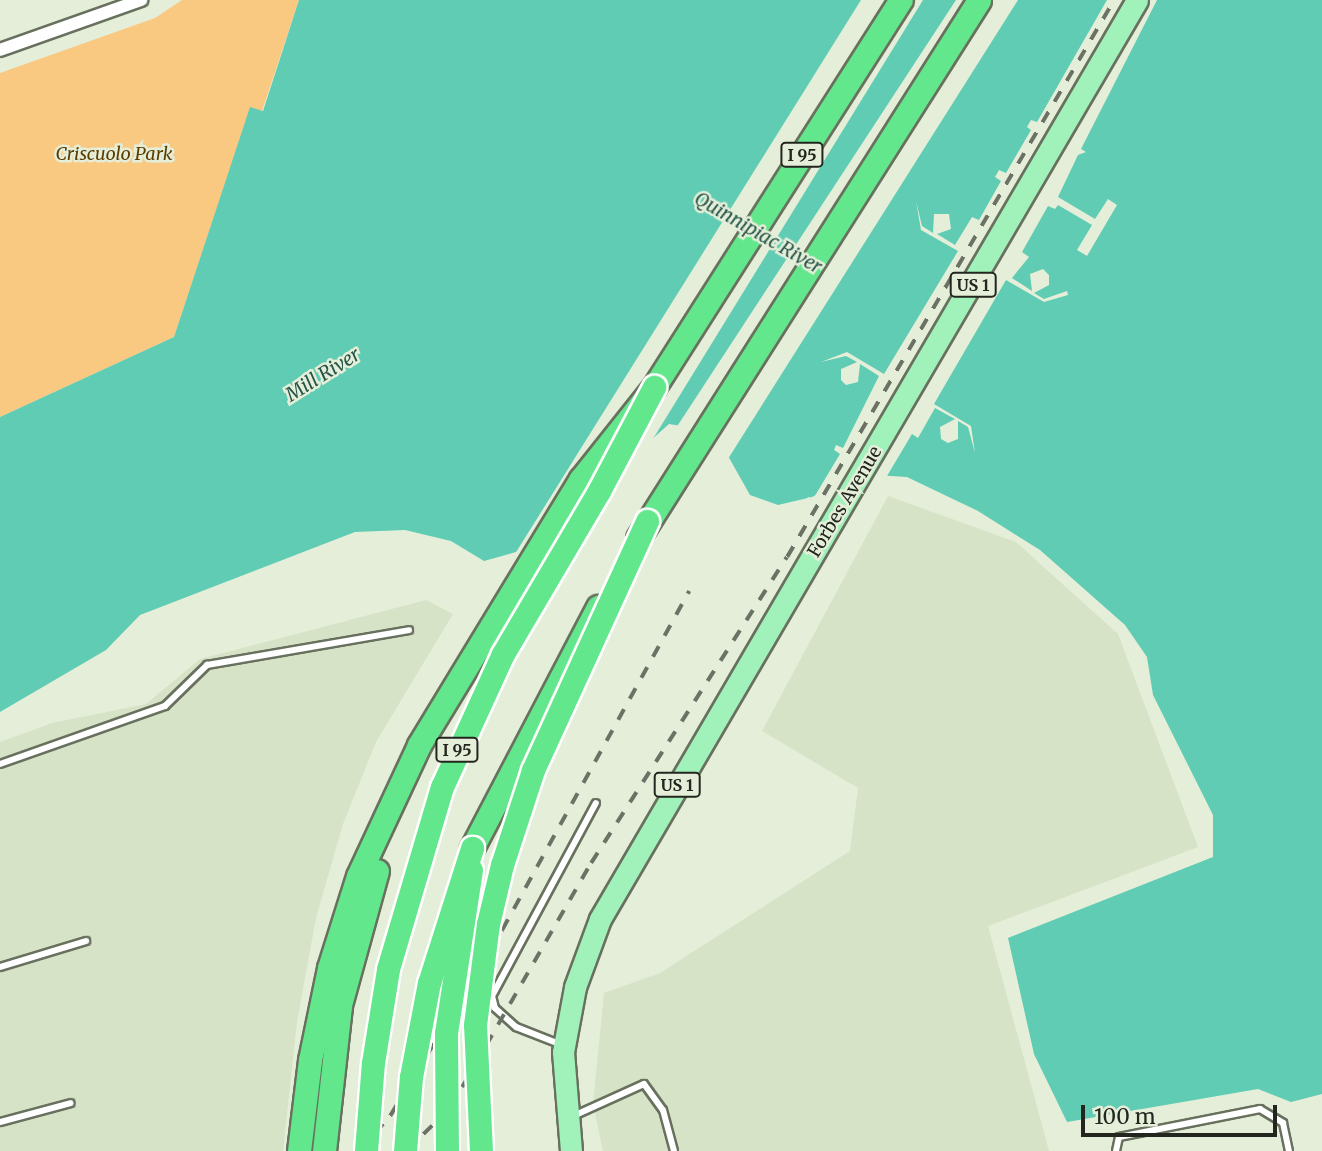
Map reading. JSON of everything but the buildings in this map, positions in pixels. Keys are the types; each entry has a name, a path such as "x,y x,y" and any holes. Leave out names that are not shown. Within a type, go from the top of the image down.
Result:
{"highway":[{"name":"I 95","path":"366,1151 373,1063 388,970 442,787 503,654 599,491 654,387 901,0"},
{"path":"405,1151 411,1077 429,983 472,848 570,656 647,521 979,0"},
{"path":"299,1151 318,1014 358,876 419,745 581,479 654,387"},
{"path":"481,1151 475,1025 488,924 502,865 533,770 647,521"},
{"path":"324,1151 340,1005 370,891 423,764 497,619"},
{"path":"447,1151 446,1033 455,960 469,906 472,848"}],"main road":[{"name":"Forbes Avenue","path":"563,1046 590,941 610,899 1138,0"},
{"name":"US 1","path":"563,1046 566,1119 571,1151"}],"street":[{"path":"0,50 141,0"}],"lane":[{"path":"0,764 165,705 207,665 409,630"},
{"path":"563,1046 516,1027 495,1008 492,996 596,803"},
{"path":"0,967 86,941"},
{"path":"566,1119 644,1084 663,1110 674,1151"},
{"path":"0,1122 71,1103"},
{"path":"1116,1151 1119,1137 1260,1109 1283,1123 1289,1151"}],"shaded area":[{"path":"888,496 1016,542 1118,634 1198,847 988,926 1049,1151 603,1151 593,1104 604,993 660,973 850,851 858,788 762,731"},
{"path":"426,600 453,614 376,742 343,824 316,918 297,1022 283,1151 0,1151 0,742 52,723 146,704 200,659"}],"green space":[{"name":"Criscuolo Park","path":"182,0 299,0 262,111 250,108 174,337 0,417 0,73 155,18"}],"water":[{"path":"299,0 1322,0 1322,1094 1291,1102 1258,1089 1067,1122 1034,1054 1008,938 1213,857 1213,815 1153,695 1147,657 1125,625 1040,550 978,511 907,477 859,474 812,497 778,505 750,495 723,447 695,428 669,424 530,548 484,561 451,541 405,530 355,532 140,615 106,650 0,712 0,417 174,337 250,107 263,111"}],"pier":[{"path":"861,0 923,0 648,447 532,551 513,557"},
{"path":"956,0 1018,0 726,462 720,450 694,431 676,428"},
{"path":"1107,0 1157,0 1081,149 1086,152 1078,155 1058,197 1095,219 1108,199 1117,205 1087,256 1077,250 1092,225 1058,205 1055,209 1048,206 1022,252 1029,257 1012,278 1032,291 1030,274 1043,269 1049,275 1049,285 1034,293 1044,299 1067,291 1068,295 1044,302 1006,280 934,404 971,426 975,453 968,427 958,421 958,439 948,443 941,439 940,427 955,419 935,408 918,438 912,434 887,476 895,480 859,477 814,501 805,502 808,497 813,499 840,454 834,450 836,445 843,448 879,376 860,364 858,382 846,385 841,380 841,369 857,362 846,356 821,362 847,352 884,374 958,251 921,230 916,201 922,226 933,233 934,214 949,214 951,229 937,234 955,245 972,217 979,220 1001,181 995,177 999,170 1006,173 1031,130 1027,127 1031,120 1037,122"}],"railway":[{"path":"406,1151 450,1108 591,863 787,557 1114,0"},
{"path":"359,1151 390,1116 502,930 689,591"}],"water label":[{"name":"Quinnipiac River","path":"758,233"},
{"name":"Mill River","path":"323,375"}]}
